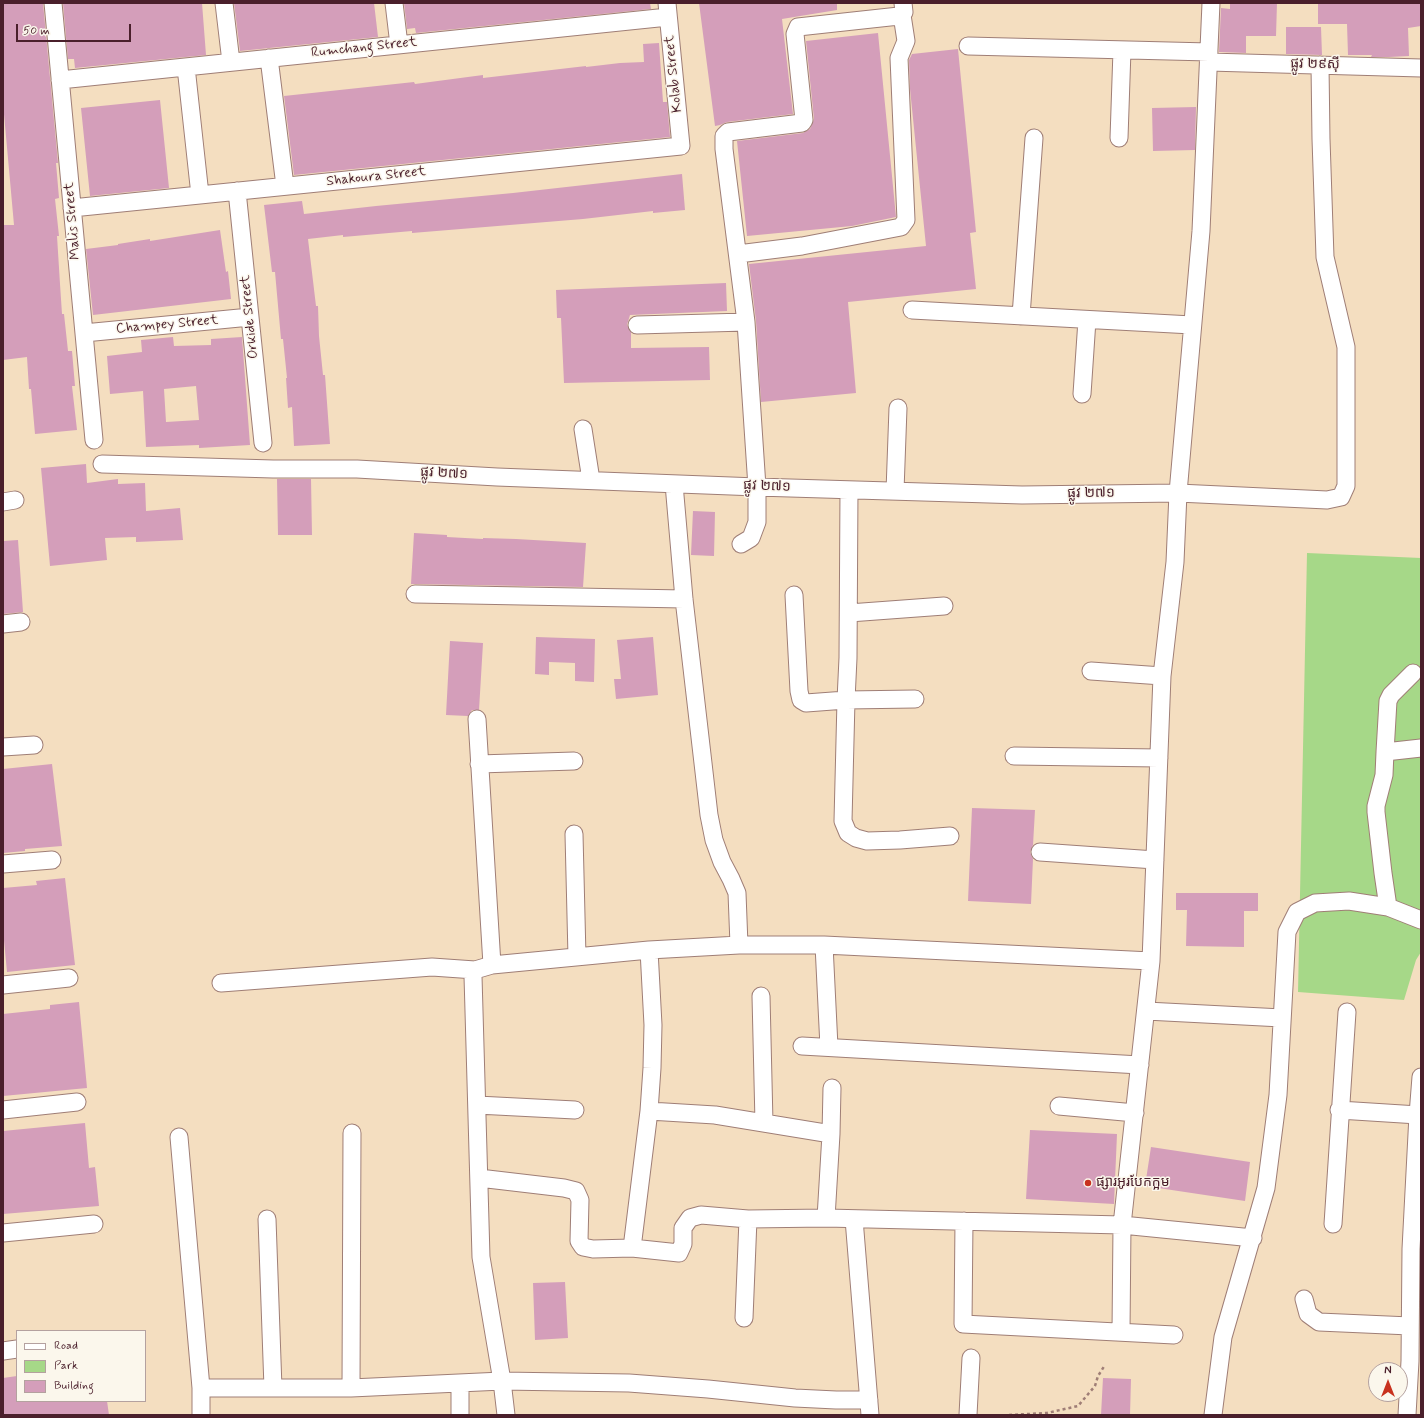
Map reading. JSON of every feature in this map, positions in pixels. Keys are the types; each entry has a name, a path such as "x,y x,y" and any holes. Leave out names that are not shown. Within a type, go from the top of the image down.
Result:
{"street":[{"name":"Malis Street","path":"53,3 94,440"},
{"path":"224,3 230,62"},
{"path":"394,3 399,45"},
{"path":"1121,1332 1122,1225 1151,961 1162,676 1175,562 1178,493 1201,231 1211,3"},
{"path":"738,254 802,246 901,227 906,220 898,58 906,41 902,9 798,27 795,34 804,120 802,123 728,132 724,136 724,149 746,329 757,487 758,522 751,538 741,544"},
{"name":"Rumchang Street","path":"60,80 399,45 667,10"},
{"name":"Kolab Street","path":"667,10 681,146"},
{"name":"ផ្លូវ ២៩ស៊ី","path":"968,46 1122,50 1320,65 1421,68"},
{"path":"1119,138 1122,50"},
{"path":"269,58 285,186"},
{"name":"ផ្លូវ ២៧១","path":"102,464 274,469 357,468 497,477 1022,495 1178,493 1327,500 1341,497 1346,486 1346,347 1325,257 1320,139 1320,65"},
{"path":"186,67 200,195"},
{"path":"1021,316 1034,138"},
{"name":"Shakoura Street","path":"72,208 681,146"},
{"name":"Orkide Street","path":"237,191 263,443"},
{"path":"912,310 1192,326"},
{"name":"Champey Street","path":"84,333 250,317"},
{"path":"1082,394 1087,320"},
{"path":"638,326 746,329"},
{"path":"895,491 898,408"},
{"path":"584,429 591,480"},
{"path":"674,484 684,599 709,815 714,840 722,862 737,893 739,945"},
{"path":"849,490 849,613 843,821 848,833 856,838 867,841 950,836"},
{"path":"415,594 684,599"},
{"path":"794,595 799,691 801,700 806,703 846,700 915,699"},
{"path":"849,613 944,606"},
{"path":"3,624 21,622"},
{"path":"1091,671 1162,676"},
{"path":"1388,907 1382,873 1376,806 1384,775 1388,701 1391,695 1413,673"},
{"path":"477,718 492,965"},
{"path":"3,747 34,745"},
{"path":"1385,752 1421,748"},
{"path":"1014,756 1159,758"},
{"path":"479,764 574,761"},
{"path":"574,834 577,957"},
{"path":"1040,852 1155,860"},
{"path":"3,864 52,860"},
{"path":"1213,1415 1223,1337 1253,1238 1266,1188 1278,1095 1287,932 1297,912 1316,903 1349,901 1388,907 1421,920"},
{"path":"220,982 432,967 475,970 492,965 649,950 739,945 824,945 1151,961"},
{"path":"824,945 829,1047"},
{"path":"632,1248 649,1111 653,1025 649,950"},
{"path":"475,970 473,976 481,1257 502,1381 506,1415"},
{"path":"3,984 69,978"},
{"path":"761,996 764,1123"},
{"path":"1146,1010 1282,1018"},
{"path":"1333,1224 1339,1110 1347,1012"},
{"path":"802,1046 1140,1065"},
{"path":"1407,1415 1415,1361 1410,1326 1416,1249 1418,1115 1421,1077"},
{"path":"826,1218 832,1088"},
{"path":"3,1110 77,1102"},
{"path":"477,1105 575,1110"},
{"path":"1059,1106 1135,1113"},
{"path":"1339,1110 1418,1115"},
{"path":"649,1111 715,1115 831,1134"},
{"path":"351,1388 352,1133"},
{"path":"179,1137 201,1388 201,1415"},
{"path":"479,1178 564,1188 576,1191 580,1200 579,1241 583,1247 593,1248 632,1248 679,1253 683,1244 683,1228 690,1218 702,1215 748,1219 826,1218 1122,1225 1253,1238"},
{"path":"267,1219 274,1388"},
{"path":"744,1318 748,1219"},
{"path":"201,1388 351,1388 502,1381 629,1383 708,1388 795,1398 836,1400 869,1407 854,1219"},
{"path":"964,1221 963,1324 1174,1335"},
{"path":"3,1233 94,1224"},
{"path":"1304,1299 1308,1314 1319,1322 1410,1326"},
{"path":"3,1351 16,1349"},
{"path":"968,1415 971,1358"},
{"path":"460,1383 460,1415"}],"path":[{"path":"1009,1415 1047,1413 1078,1406 1095,1386 1098,1376 1105,1365"}],"green space":[{"path":"1307,553 1421,558 1421,952 1416,960 1404,1000 1298,992"}],"building":[{"path":"3,3 43,3 58,163 56,163 59,198 55,199 59,236 57,236 62,314 64,314 68,351 72,351 75,386 72,386 77,430 35,434 31,389 29,389 27,357 3,360 3,225 14,225 3,103"},
{"path":"63,3 202,3 206,55 75,68 74,59 68,59"},
{"path":"234,3 374,3 378,37 240,51"},
{"path":"404,3 650,3 651,9 416,33 415,28 407,29"},
{"path":"699,3 837,3 837,10 782,19 793,114 727,122 715,126"},
{"path":"1230,3 1277,3 1276,36 1246,36 1246,53 1219,52 1221,8 1230,9"},
{"path":"1318,3 1421,3 1421,26 1408,28 1409,56 1371,57 1372,55 1348,55 1347,24 1318,24"},
{"path":"1286,27 1321,27 1322,55 1286,54"},
{"path":"878,33 896,217 852,226 747,236 737,141 803,133 810,129 814,119 806,41"},
{"path":"659,43 663,102 667,102 670,137 294,175 284,96 414,82 415,84 483,75 483,78 586,66 644,62 643,44"},
{"path":"958,49 976,232 970,233 976,289 848,302 856,393 761,402 756,321 749,264 926,246 910,89 909,60 912,54"},
{"path":"160,100 169,188 90,196 81,108"},
{"path":"1196,107 1195,150 1153,151 1152,108"},
{"path":"682,174 685,210 653,213 653,211 583,219 412,233 412,231 343,237 343,235 308,239 316,306 318,306 319,336 323,375 325,375 330,444 294,446 292,407 288,408 283,339 281,339 275,272 272,272 264,205 302,201 304,214"},
{"path":"220,230 226,272 228,271 231,299 93,315 86,249"},
{"path":"726,283 727,311 630,315 627,325 631,332 631,348 709,347 710,380 564,383 561,318 557,318 556,290"},
{"path":"173,337 174,346 211,345 211,339 242,337 250,445 199,448 199,445 146,447 143,391 110,394 107,356 142,352 141,340","holes":["196,386 199,420 166,422 164,389"]},
{"path":"86,464 87,483 118,479 118,484 145,483 146,511 180,508 183,540 136,542 136,537 105,538 107,560 50,566 41,468"},
{"path":"277,479 311,479 312,535 278,535"},
{"path":"693,511 715,512 714,556 691,555"},
{"path":"414,533 447,535 447,537 586,543 583,587 411,584"},
{"path":"18,540 23,612 3,614 3,541"},
{"path":"536,637 595,639 594,682 575,681 575,663 549,662 549,675 535,674"},
{"path":"653,637 658,695 616,699 614,679 621,679 617,640"},
{"path":"450,641 483,643 479,710 472,710 468,716 446,715"},
{"path":"52,764 62,846 25,849 25,851 3,853 3,769"},
{"path":"972,808 1035,810 1033,845 1030,852 1033,859 1031,904 968,901"},
{"path":"65,878 75,965 7,972 3,930 3,888 37,885 36,881"},
{"path":"1176,893 1258,893 1258,911 1244,911 1244,947 1186,946 1187,910 1176,910"},
{"path":"79,1002 87,1088 3,1096 3,1014 50,1009 50,1005"},
{"path":"85,1123 89,1168 95,1167 99,1206 3,1214 3,1131"},
{"path":"1030,1130 1117,1134 1114,1204 1026,1199"},
{"path":"1151,1147 1250,1162 1245,1201 1145,1186"},
{"path":"565,1282 568,1338 535,1340 533,1283"},
{"path":"16,1376 16,1402 107,1402 109,1415 3,1415 3,1378"},
{"path":"1103,1378 1131,1379 1130,1415 1101,1415"}],"place":[{"name":"ផ្សារអូរបែកក្អម","path":"1088,1183"}]}
